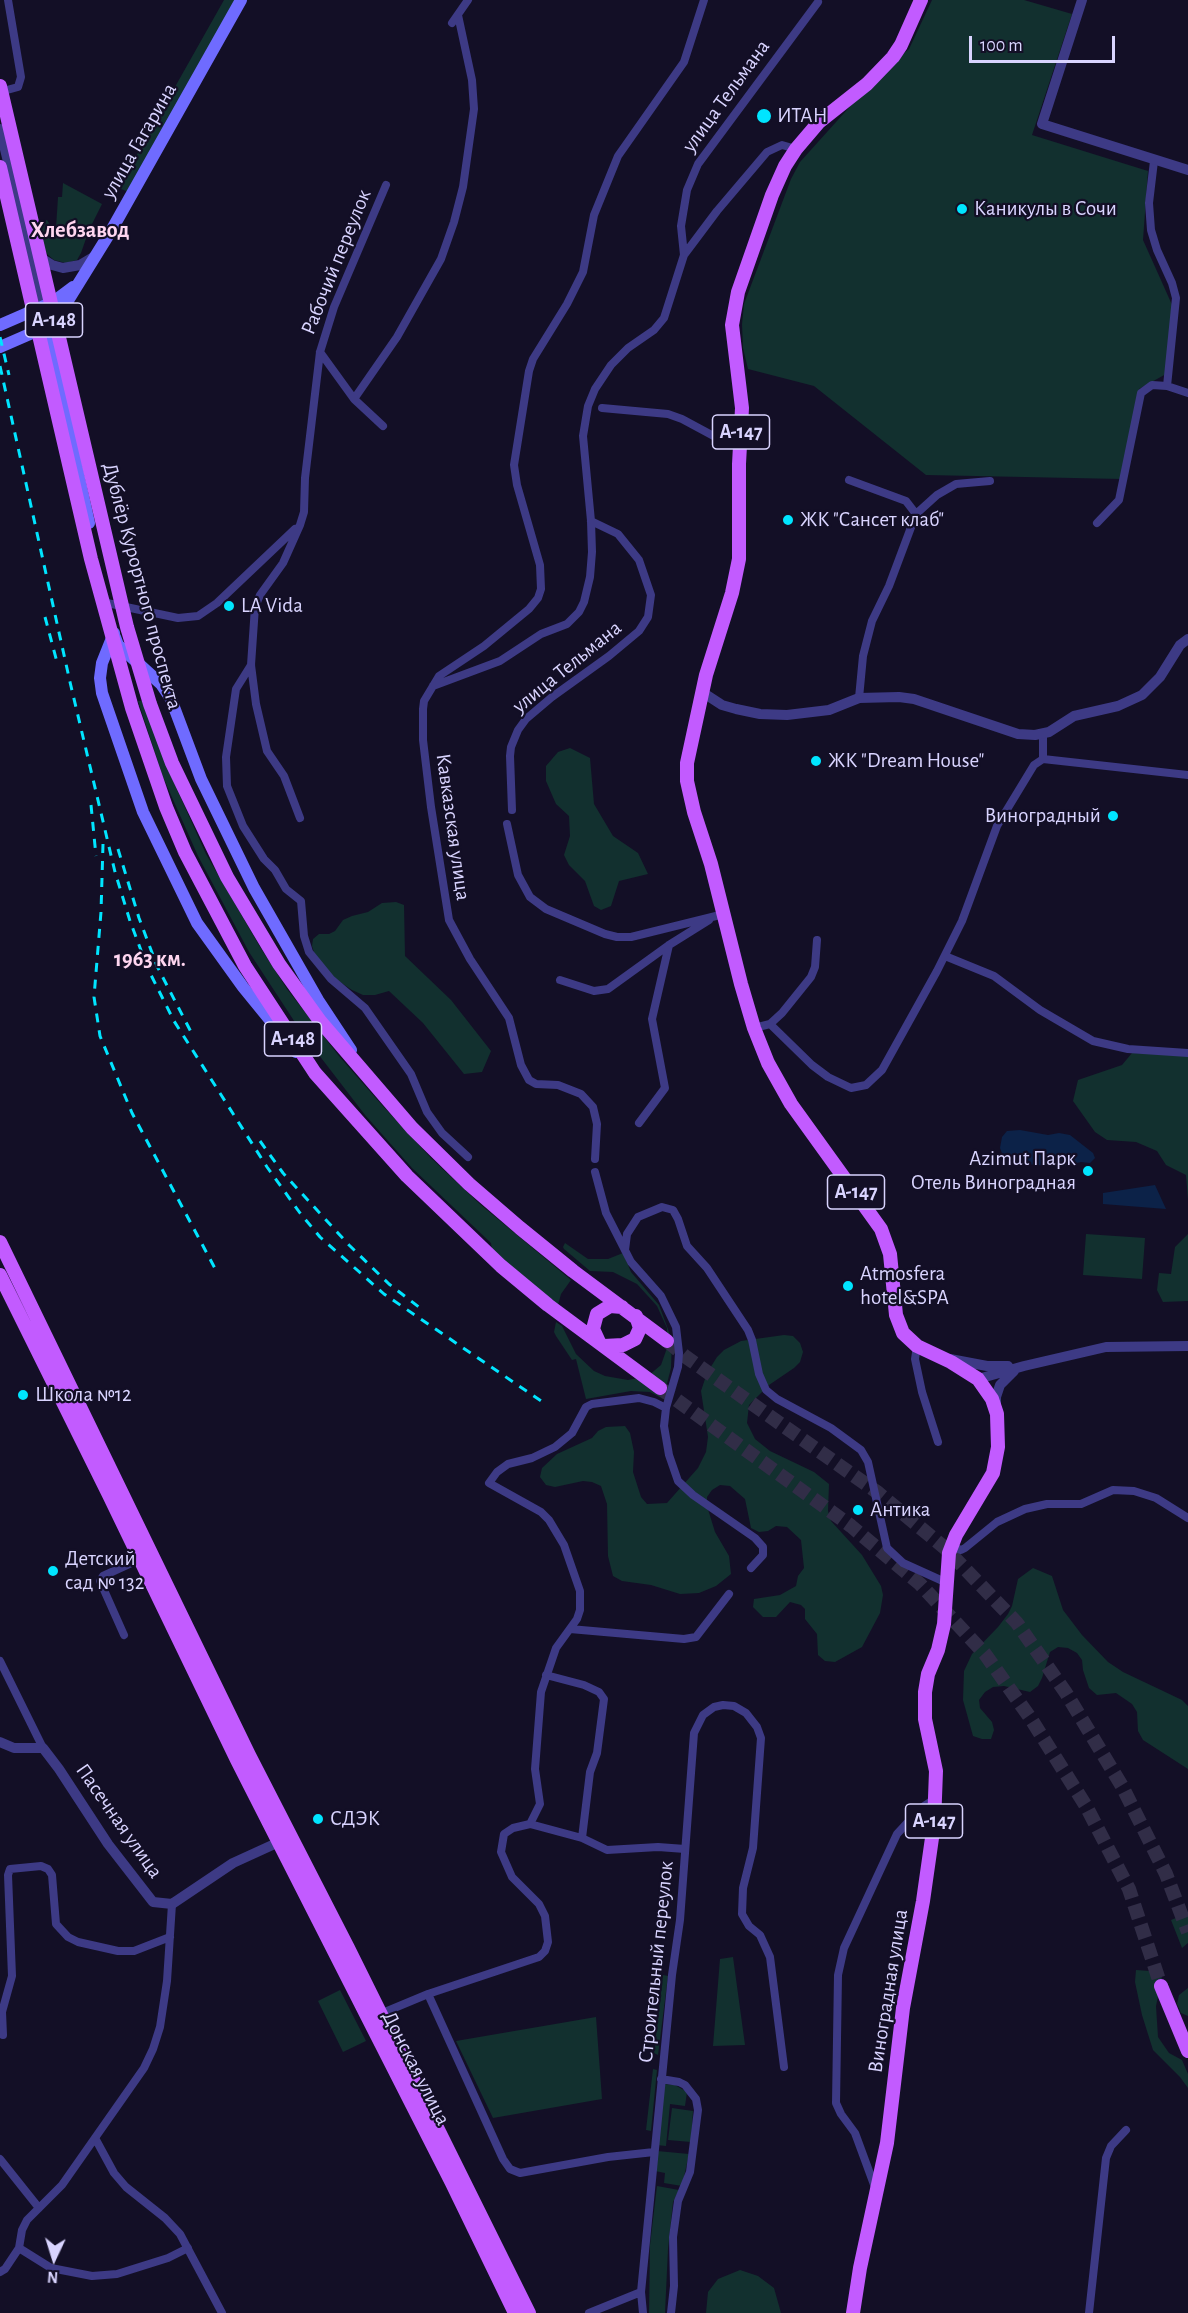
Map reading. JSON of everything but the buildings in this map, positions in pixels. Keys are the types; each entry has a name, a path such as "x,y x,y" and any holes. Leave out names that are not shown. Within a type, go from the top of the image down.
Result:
{"main road":[{"name":"улица Гагарина","path":"46,327 60,315 241,0"},
{"name":"А-147","path":"921,0 901,45 893,57 867,84 819,122 784,166 733,309 734,348 742,408 737,575 702,692 687,763 687,782 719,916 754,1028 768,1063 791,1104 881,1229 890,1254 899,1326 903,1333 917,1346 937,1356"},
{"name":"Дублёр Курортного проспекта","path":"0,86 106,543 127,627 150,704 172,763 195,814 255,927 320,1021 411,1128 469,1184 573,1271 668,1341"},
{"name":"Дублёр Курортного проспекта","path":"0,166 90,559 132,708 166,807 190,862 245,966 315,1073 407,1176 464,1232 548,1305 660,1388"},
{"path":"0,325 42,307 79,283"},
{"path":"42,307 114,632"},
{"path":"0,347 46,327"},
{"name":"А-148","path":"114,632 118,645 161,684 171,699 201,779 254,888 318,1000 379,1091"},
{"name":"А-148","path":"114,632 102,663 100,678 102,693 144,812 197,923 275,1029 315,1073"},
{"path":"0,1242 285,1839"},
{"path":"0,1275 141,1559 285,1839"},
{"path":"614,1305 631,1313 640,1328 635,1339 622,1345 602,1345 593,1325 599,1311 614,1305"},
{"name":"Виноградная улица","path":"853,2313 891,2117 903,2008 923,1901 936,1797 936,1771 925,1719 924,1699 928,1674 944,1623 945,1582 951,1546 993,1473 998,1447 996,1408 978,1379 937,1356"},
{"name":"Донская улица","path":"285,1839 380,2014 529,2313"},
{"name":"Донская улица","path":"285,1839 515,2313"},
{"path":"1161,1986 1188,2051"}],"street":[{"path":"0,92 18,87 21,77 8,0"},
{"path":"354,399 397,337 441,259 454,222 463,187 473,125 472,80 455,19 468,0"},
{"name":"Кавказская улица","path":"595,1159 597,1124 593,1107 581,1094 558,1085 536,1084 529,1080 521,1065 509,1018 448,920 423,740 423,709 424,701 442,674 484,646 529,609 538,598 541,589 540,565 517,485 514,465 529,371 533,359 567,304 583,272 594,214 618,156 684,62 704,0"},
{"path":"1082,0 1042,124 1188,170"},
{"name":"улица Тельмана","path":"684,255 681,226 687,190 698,164 818,2"},
{"path":"0,129 42,307"},
{"name":"улица Тельмана","path":"512,810 510,756 518,730 526,719 552,697 609,657 639,631 648,617 651,595 639,560 618,534 591,521 584,436 588,406 611,365 628,348 654,330 664,318 684,255 717,210 767,152 782,145 796,149"},
{"path":"1154,161 1149,203 1153,239 1176,298 1167,386"},
{"name":"Рабочий переулок","path":"251,665 257,600 283,563 304,512 305,478 320,352 334,308 386,185"},
{"path":"27,241 41,258 52,265 63,268 80,265 95,256"},
{"name":"Рабочий переулок","path":"320,352 354,399 383,426"},
{"path":"1097,523 1119,500 1140,393 1152,385 1167,386 1188,393"},
{"path":"602,408 668,414 721,440 740,443"},
{"path":"849,480 906,501 916,514"},
{"path":"859,698 863,656 872,621 889,586 916,514 937,495 956,484 990,481"},
{"path":"433,686 500,661 541,634 573,620 584,602 590,577 591,521"},
{"path":"107,603 178,618 198,616 217,603 300,525"},
{"path":"702,692 722,705 760,714 810,714 841,706 859,698 889,696 914,699 1027,736 1043,734 1074,716 1118,706 1142,695 1160,677 1180,645 1188,639"},
{"path":"251,665 267,751 284,776 300,818"},
{"path":"251,665 236,689 226,757 227,786 243,826 286,889 301,901 304,936 309,952 331,979 365,1008 411,1074 427,1112 442,1133 468,1157"},
{"path":"1043,734 1043,759"},
{"path":"770,1024 820,1071 843,1085 860,1088 872,1081 882,1070 945,956 962,921 997,826 1034,765 1043,759 1188,775"},
{"path":"507,824 518,875 530,897 546,909 605,934 624,938 719,916"},
{"path":"560,980 594,991 608,989 669,945 719,916"},
{"path":"754,1028 770,1024 783,1013 811,977 815,967 817,940"},
{"path":"639,1123 665,1088 652,1019 669,945"},
{"path":"945,956 994,976 1040,1010 1094,1041 1128,1049 1188,1053"},
{"path":"595,1172 606,1213 631,1262 661,1296 676,1327 678,1367 666,1408 664,1426 669,1455 678,1481 693,1495 755,1538 763,1547 763,1555 751,1568"},
{"path":"625,1250 627,1234 638,1216 662,1207 673,1210 687,1246 707,1268 748,1330 759,1374 766,1390 777,1399 831,1428 861,1450 867,1462 887,1548 903,1563 945,1582"},
{"path":"917,1346 915,1359 922,1392 938,1442"},
{"path":"978,1379 1106,1347 1188,1346"},
{"name":"А-147","path":"937,1356 987,1366 1024,1366"},
{"name":"А-147","path":"996,1408 996,1397 1000,1385 1006,1377 1024,1366"},
{"path":"530,1824 540,1804 536,1762 541,1692 556,1648 580,1611 580,1591 558,1532 541,1512 489,1483 497,1472 508,1464 532,1458 555,1447 572,1433 586,1407 592,1404 639,1398 666,1408"},
{"path":"951,1546 961,1550 997,1522 1025,1509 1038,1505 1082,1504 1113,1490 1134,1491 1156,1497 1188,1518"},
{"path":"124,1635 100,1581 103,1576 141,1559"},
{"path":"570,1629 684,1640 696,1637 729,1594"},
{"name":"Пасечная улица","path":"0,1661 43,1748 108,1844 153,1902 172,1904"},
{"path":"546,1675 584,1685 599,1692 604,1699 597,1753 590,1772 582,1838"},
{"name":"Строительный переулок","path":"641,2292 673,1964 680,1920 694,1733 703,1715 714,1707 723,1705 734,1706 746,1713 757,1727 761,1738 753,1848 743,1888 742,1914 749,1926 760,1935 770,1957 784,2067"},
{"path":"0,1742 14,1748 43,1748"},
{"name":"Виноградная улица","path":"877,2190 855,2133 836,2103 840,1959 897,1834 921,1808 936,1797"},
{"name":"Строительный переулок","path":"530,1824 582,1838 608,1850 658,1847 686,1849"},
{"name":"Донская улица","path":"380,2014 428,1994 539,1958 545,1951 548,1942 545,1916 538,1904 512,1877 501,1852 504,1834 513,1828 530,1824"},
{"path":"0,2272 5,2269 18,2248 27,2220 62,2185 144,2068 153,2049 160,2027 165,1992 172,1904 233,1863 285,1839"},
{"path":"3,2035 2,2012 12,1976 8,1875 10,1869 40,1866 48,1869 51,1875 56,1924 68,1937 78,1942 118,1951 134,1951 170,1937"},
{"name":"Донская улица","path":"428,1994 503,2159 510,2169 520,2173 608,2157 654,2152"},
{"name":"Строительный переулок","path":"662,2079 685,2085 696,2099 698,2110 690,2172 678,2201 673,2237 674,2286 671,2313"},
{"path":"1089,2313 1106,2158 1112,2146 1126,2130"},
{"path":"95,2138 114,2173 126,2187 165,2218 180,2234 222,2313"},
{"path":"0,2159 39,2208"},
{"path":"18,2248 51,2268 92,2276 117,2274 168,2258 188,2248"},
{"path":"590,2313 641,2292 643,2313"}],"green space":[{"path":"224,0 241,0 132,193 118,188"},
{"name":"Каникулы в Сочи","path":"932,0 1024,0 1072,14 1032,135 1148,171 1143,240 1173,307 1166,374 1139,389 1122,479 926,475 814,386 748,369 743,348 744,304 791,179 800,162 882,71 909,49"},
{"path":"63,183 102,204 77,260 66,263 54,260 44,249 40,223 47,220 54,231 56,228 58,197 62,197"},
{"path":"138,701 142,701 170,774 206,854 287,989 339,1056 431,1158 481,1205 571,1280 561,1294 558,1305 492,1250 491,1243 412,1168 365,1115 302,1033 249,952 198,856 163,777"},
{"path":"570,748 590,758 594,804 613,836 638,853 648,874 619,881 611,906 601,910 594,906 585,881 569,865 564,855 570,836 569,816 556,804 546,781 546,766 558,752"},
{"path":"396,902 404,905 405,956 451,1000 491,1051 482,1072 464,1074 423,1023 389,991 375,995 363,995 352,990 334,978 315,955 312,946 313,939 319,934 329,934 335,931 343,920 368,912 382,903"},
{"path":"1132,1053 1188,1054 1188,1200 1186,1175 1166,1165 1157,1151 1136,1142 1107,1140 1095,1132 1073,1101 1078,1080 1122,1065"},
{"path":"1086,1234 1145,1238 1142,1279 1083,1275"},
{"path":"1188,1234 1188,1301 1163,1302 1157,1290 1159,1273 1171,1274 1175,1247"},
{"path":"565,1243 588,1259 608,1259 623,1253 631,1272 659,1305 672,1340 671,1368 663,1399 650,1392 631,1391 586,1399 576,1359 572,1360 554,1332 556,1322 562,1326 576,1354 594,1371 605,1376 628,1380 648,1376 661,1365 667,1348 667,1328 657,1306 637,1284 613,1272 590,1271 564,1249"},
{"path":"784,1335 793,1336 800,1343 803,1352 800,1362 769,1385 749,1405 747,1423 755,1439 770,1451 814,1472 829,1484 828,1511 831,1521 862,1555 881,1586 883,1595 880,1613 862,1647 835,1662 825,1661 818,1655 817,1634 805,1619 805,1609 801,1605 790,1602 776,1617 763,1617 753,1607 754,1599 780,1595 796,1586 798,1576 804,1568 801,1540 787,1527 776,1526 768,1531 759,1532 751,1528 745,1499 730,1486 720,1485 712,1490 707,1497 707,1506 715,1532 729,1556 731,1574 716,1586 699,1593 680,1594 651,1585 622,1581 613,1576 608,1556 607,1504 601,1486 583,1481 555,1487 546,1485 540,1477 542,1468 557,1454 592,1438 606,1427 625,1426 630,1433 634,1452 633,1472 641,1497 647,1504 667,1503 698,1468 706,1452 708,1437 701,1391 707,1373 717,1357 724,1350 741,1341"},
{"path":"1033,1568 1052,1576 1063,1610 1082,1635 1108,1662 1123,1672 1182,1700 1188,1706 1188,1769 1143,1740 1138,1731 1137,1712 1132,1704 1116,1693 1097,1695 1089,1688 1082,1660 1077,1653 1068,1648 1058,1647 1050,1652 1038,1686 1030,1692 1004,1686 993,1687 985,1692 979,1700 980,1708 992,1722 994,1730 991,1739 973,1736 963,1700 964,1671 972,1654 1008,1614 1018,1579"},
{"path":"1188,1913 1188,1943 1182,1948 1171,1920"},
{"path":"733,1957 745,2045 713,2046 720,1959"},
{"path":"1136,1970 1163,1972 1156,2006 1158,2037 1169,2053 1182,2060 1188,2074 1188,2088 1153,2050 1142,2015 1135,1982"},
{"path":"663,1975 668,1976 658,2055 654,2053"},
{"path":"1188,1988 1188,2016 1181,2013 1177,2004 1179,1995"},
{"path":"340,1990 366,2041 343,2052 318,2001"},
{"path":"596,2017 602,2099 493,2118 456,2041"},
{"path":"653,2069 657,2070 651,2131 646,2130"},
{"path":"664,2084 675,2085 687,2092 685,2106 670,2104 666,2146 657,2145"},
{"path":"672,2108 693,2111 691,2142 668,2140"},
{"path":"657,2151 689,2154 682,2186 664,2183 665,2173 655,2171"},
{"path":"657,2186 679,2190 673,2202 665,2313 649,2313 650,2245"},
{"path":"740,2270 758,2276 774,2288 781,2313 706,2313 708,2292 718,2279"}],"water":[{"path":"1020,1130 1048,1135 1059,1133 1070,1135 1093,1153 1095,1158 1090,1163 1081,1162 1060,1167 1014,1163 1003,1156 1000,1148 1002,1137 1007,1131"},
{"path":"1155,1185 1166,1209 1103,1204 1103,1193"}],"tunnel":[{"path":"667,1341 686,1357 877,1492 945,1548 1017,1623 1066,1693 1122,1786 1166,1874 1188,1932"},
{"path":"660,1388 851,1526 920,1584 985,1654 1031,1719 1086,1806 1129,1889 1161,1986"}],"railway":[{"path":"0,337 9,375"},
{"path":"0,366 115,872 148,969 174,1021 267,1167 320,1237 384,1294 547,1405"},
{"path":"45,617 57,662"},
{"path":"91,805 96,856"},
{"path":"103,844 101,912 94,997 100,1036 132,1113 218,1274"},
{"path":"118,849 139,918 157,966 191,1032"},
{"path":"260,1141 283,1173 349,1245 389,1284 424,1311"}],"place":[{"name":"ИТАН","path":"764,116"},
{"name":"Каникулы в Сочи","path":"962,209"},
{"name":"ЖК \"Сансет клаб\"","path":"788,520"},
{"name":"LA Vida","path":"229,606"},
{"name":"ЖК \"Dream House\"","path":"816,761"},
{"name":"Виноградный","path":"1113,816"},
{"name":"Azimut Парк Отель Виноградная","path":"1088,1171"},
{"name":"Atmosfera hotel&SPA","path":"848,1286"},
{"name":"Школа №12","path":"23,1395"},
{"name":"Антика","path":"858,1510"},
{"name":"Детский сад № 132","path":"53,1571"},
{"name":"СДЭК","path":"318,1819"}],"district":[{"name":"Хлебзавод","path":"80,230"},
{"name":"1963 км.","path":"150,959"}]}
